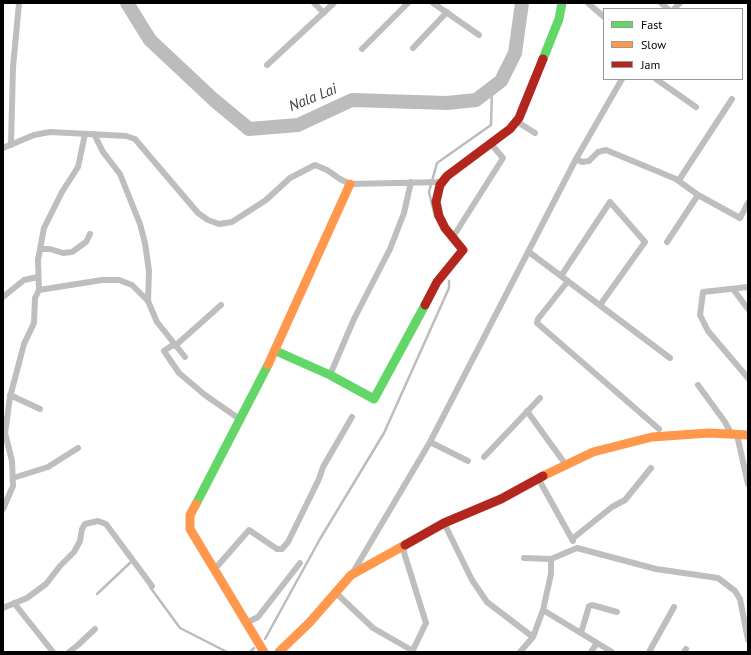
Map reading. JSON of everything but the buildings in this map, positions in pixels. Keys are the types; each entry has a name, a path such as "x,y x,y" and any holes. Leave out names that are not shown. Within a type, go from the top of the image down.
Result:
{"street":[{"path":"11,145 13,68 19,3"},
{"path":"314,3 324,13"},
{"path":"267,65 334,3"},
{"path":"362,49 408,3"},
{"path":"433,3 480,35"},
{"path":"3,148 34,135 50,132 126,136 134,139 198,213 208,220 218,224 232,222 266,200 290,178 315,165 327,170 350,184 437,182 491,144 510,129 516,121 559,19 562,3"},
{"path":"588,3 603,16"},
{"path":"413,48 447,12"},
{"path":"279,652 310,622 351,575 430,442 576,159 621,80"},
{"path":"657,80 696,107"},
{"path":"679,180 732,99"},
{"path":"516,121 535,133"},
{"path":"3,509 13,486 12,461 5,433 10,394 24,344 34,323 35,298 38,290 38,260 44,228 62,192 78,167 85,134"},
{"path":"94,134 102,152 120,174 140,224 145,243 150,283 148,301"},
{"path":"453,237 503,158 491,144"},
{"path":"576,159 582,162 589,161 598,152 606,150 679,180 698,195 740,218 748,203"},
{"path":"330,375 354,319 390,249 404,213 411,182"},
{"path":"276,351 330,375 374,399 438,282 463,250 445,228 437,208 437,182"},
{"path":"264,652 190,529 190,515 276,351 350,184"},
{"path":"667,242 698,195"},
{"path":"561,276 610,202 645,242 600,305"},
{"path":"40,249 50,249 63,253 72,252 86,242 90,234"},
{"path":"529,252 670,358"},
{"path":"3,297 24,280 38,277"},
{"path":"38,290 102,280 120,280 132,285 148,301 157,322 185,357"},
{"path":"568,281 538,319 537,323 659,429"},
{"path":"748,287 703,292 700,318 748,378"},
{"path":"733,289 748,309"},
{"path":"221,305 174,345 164,351 179,373 205,395 241,420"},
{"path":"698,385 734,435 748,484"},
{"path":"10,394 40,408"},
{"path":"484,457 540,398"},
{"path":"527,411 566,465"},
{"path":"214,570 249,530 277,549 282,549 288,542 319,480 323,467 352,417"},
{"path":"351,575 444,523 501,499 538,478 593,452 652,437 709,433 748,435"},
{"path":"430,442 468,461"},
{"path":"13,478 48,467 78,448"},
{"path":"572,539 612,507 625,500 651,468"},
{"path":"538,478 577,548"},
{"path":"3,608 27,598 46,584 60,566 74,552 80,541 82,529 85,524 98,520 106,524 152,586"},
{"path":"444,523 472,580 487,602 533,637"},
{"path":"336,593 373,628 412,651 426,623 402,546"},
{"path":"524,558 551,560 577,548 656,569 718,578 735,591 740,599 748,640"},
{"path":"520,652 533,637 543,610 551,574 551,560"},
{"path":"246,623 258,617 300,563"},
{"path":"14,603 53,652"},
{"path":"581,633 589,606 592,605 617,612"},
{"path":"648,652 674,607"},
{"path":"543,610 612,652"},
{"path":"69,652 78,646 95,629"},
{"path":"591,652 597,643"}],"waterway":[{"name":"Nala Lai","path":"127,3 150,40 214,100 249,129 298,125 352,100 447,103 476,100 501,81 515,53 522,3"},
{"path":"435,217 429,192 437,163 491,125 492,88"},
{"path":"265,639 320,539 384,433 449,288 449,281"},
{"path":"97,594 132,561"},
{"path":"150,587 180,628 227,652"},
{"path":"250,652 254,648"}],"traffic: fast":[{"path":"543,59 559,19 562,3"},
{"path":"276,351 330,375 374,399 425,305"},
{"path":"196,504 268,365"}],"traffic: slow":[{"path":"268,365 350,184"},
{"path":"543,476 593,452 652,437 709,433 748,435"},
{"path":"196,504 190,515 190,529 264,652"},
{"path":"279,652 310,622 351,575 405,545"}],"traffic: jam":[{"path":"425,305 437,282 463,250 445,228 439,216 436,202 440,185 447,176 510,129 519,118 543,59"},
{"path":"405,545 444,523 501,499 543,476"}]}
